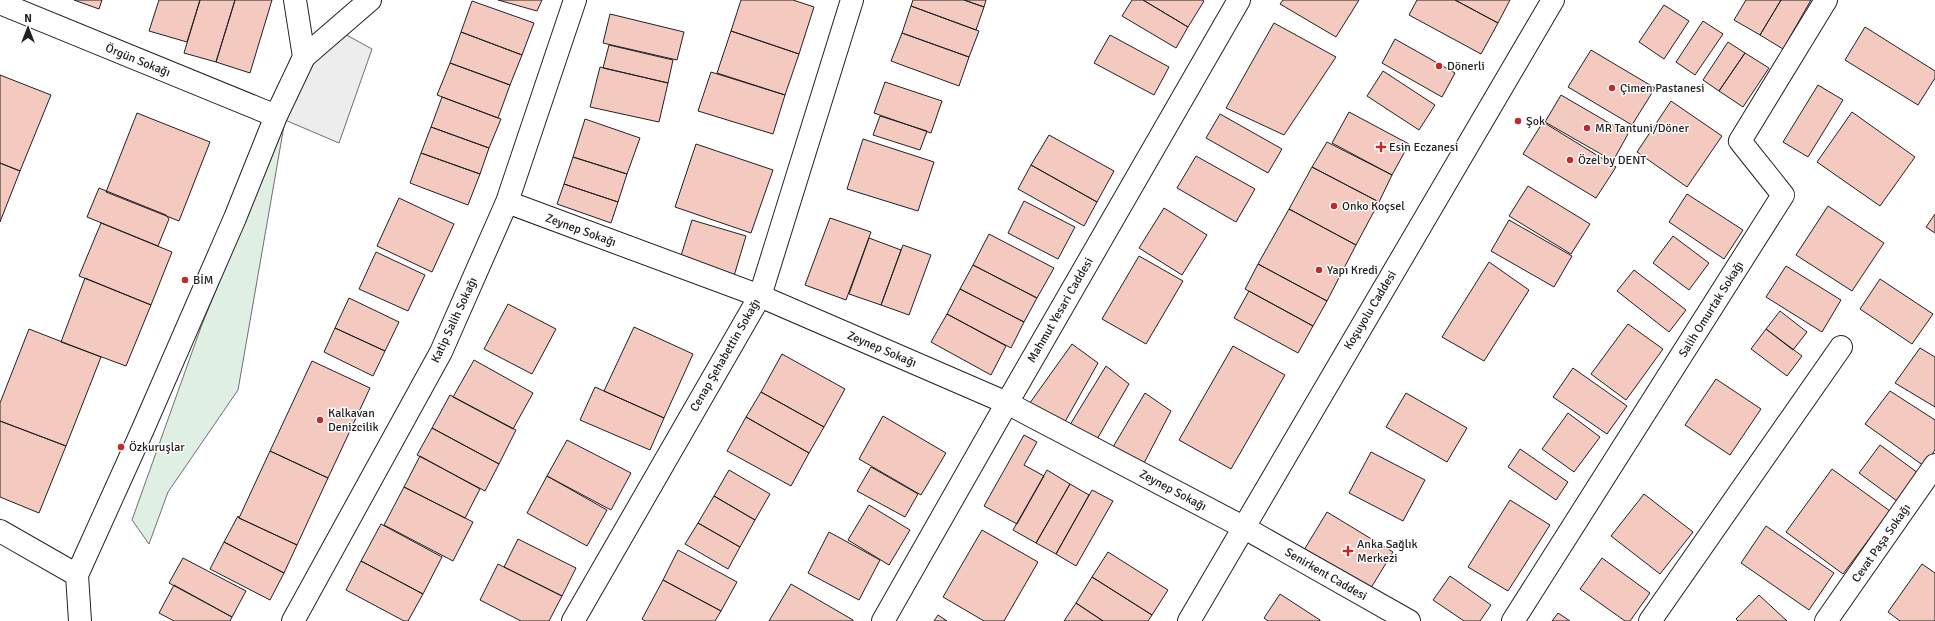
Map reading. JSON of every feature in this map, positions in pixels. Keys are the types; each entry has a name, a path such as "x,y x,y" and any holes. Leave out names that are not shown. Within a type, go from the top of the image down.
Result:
{"street":[{"path":"295,0 304,57"},
{"path":"80,621 77,575 144,429 229,233 276,116 304,57 370,0"},
{"name":"Katip Salih Sokağı","path":"293,621 441,352 507,202 575,0"},
{"name":"Cenap Şehabettin Sokağı","path":"573,621 760,296 852,0"},
{"name":"Mahmut Yesari Caddesi","path":"883,621 1239,0"},
{"name":"Koşuyolu Caddesi","path":"1189,621 1553,0"},
{"name":"Salih Omurtak Sokağı","path":"1513,621 1783,194 1740,140 1826,0"},
{"name":"Örgün Sokağı","path":"0,3 276,116"},
{"name":"Zeynep Sokağı","path":"507,202 760,296 1007,403 1243,527"},
{"path":"1650,621 1841,347"},
{"name":"Cevat Paşa Sokağı","path":"1826,621 1935,465"},
{"name":"Senirkent Caddesi","path":"1243,527 1409,621"},
{"path":"0,531 77,575"}],"green space":[{"path":"285,120 238,390 168,492 149,544 132,520 201,327"}],"shaded area":[{"path":"332,27 372,49 339,143 285,120"}],"building":[{"path":"74,0 102,0 99,9"},
{"path":"159,0 200,0 187,42 149,31"},
{"path":"200,0 235,0 216,62 184,53"},
{"path":"235,0 272,0 250,73 216,62"},
{"path":"498,0 542,0 537,11"},
{"path":"741,0 793,0 814,7 799,54 731,31"},
{"path":"913,0 964,0 984,7 976,30 911,6"},
{"path":"964,0 986,0 984,7"},
{"path":"1132,0 1143,0 1188,27 1176,48 1122,16"},
{"path":"1143,0 1202,0 1204,1 1188,27"},
{"path":"1283,0 1359,0 1336,37 1280,4"},
{"path":"1417,0 1455,0 1498,23 1481,54 1409,15"},
{"path":"1455,0 1510,0 1498,23"},
{"path":"1746,0 1781,0 1760,35 1734,20"},
{"path":"1781,0 1811,0 1783,49 1760,35"},
{"path":"472,1 534,23 522,55 461,32"},
{"path":"1664,5 1689,21 1664,59 1639,42"},
{"path":"911,6 979,31 969,57 902,33"},
{"path":"610,14 684,32 677,60 603,43"},
{"path":"1703,21 1723,34 1695,75 1676,62"},
{"path":"1274,23 1336,57 1284,135 1226,108"},
{"path":"1865,27 1935,71 1935,78 1918,105 1845,60"},
{"path":"731,31 799,54 785,95 717,73"},
{"path":"461,32 522,55 510,85 450,63"},
{"path":"902,33 969,57 959,86 891,61"},
{"path":"1110,35 1169,67 1154,95 1094,63"},
{"path":"1395,39 1455,73 1442,97 1382,63"},
{"path":"1728,42 1745,53 1719,91 1703,80"},
{"path":"609,45 673,60 668,83 603,68"},
{"name":"Çimen Pastanesi","path":"1591,50 1655,88 1632,125 1568,87"},
{"path":"1745,53 1769,68 1743,107 1719,91"},
{"path":"450,63 510,85 498,118 437,95"},
{"path":"600,67 668,83 659,122 590,107"},
{"path":"1383,71 1435,105 1419,130 1367,96"},
{"path":"711,72 785,95 773,134 698,111"},
{"path":"0,75 51,95 20,171 0,163"},
{"path":"885,82 942,101 931,133 874,113"},
{"path":"1818,85 1843,100 1808,157 1783,142"},
{"name":"MR Tantuni/Döner","path":"1561,95 1628,134 1613,161 1545,122"},
{"path":"442,97 501,119 489,148 431,127"},
{"path":"1671,101 1722,136 1687,187 1637,152"},
{"path":"1349,112 1409,144 1392,175 1332,143"},
{"path":"1852,112 1915,157 1880,206 1817,162"},
{"path":"137,113 210,142 179,221 106,192"},
{"path":"1220,114 1282,149 1268,173 1206,138"},
{"path":"880,116 927,131 920,150 873,135"},
{"path":"585,119 640,138 627,174 573,157"},
{"name":"Özel by DENT","path":"1543,122 1616,167 1596,198 1523,154"},
{"path":"431,127 489,148 480,174 421,153"},
{"path":"1049,135 1114,171 1097,202 1031,165"},
{"path":"863,139 934,162 918,211 847,189"},
{"path":"1327,142 1392,175 1379,202 1312,167"},
{"path":"696,144 773,170 751,233 675,207"},
{"path":"421,153 480,174 468,205 410,183"},
{"path":"1196,156 1255,189 1236,222 1177,188"},
{"path":"573,157 627,174 618,202 564,184"},
{"path":"0,163 20,171 0,222"},
{"path":"1031,165 1097,202 1084,226 1018,189"},
{"name":"Onko Koçsel","path":"1312,167 1379,202 1356,245 1289,209"},
{"path":"564,184 618,202 611,223 557,204"},
{"path":"1528,186 1590,224 1571,254 1509,216"},
{"path":"99,188 166,215 169,219 158,246 87,217"},
{"path":"1687,194 1743,230 1724,259 1669,222"},
{"path":"399,198 454,224 432,272 377,246"},
{"path":"1024,201 1075,227 1058,259 1008,233"},
{"path":"1828,206 1884,243 1852,291 1796,255"},
{"path":"1164,208 1207,235 1182,275 1139,248"},
{"path":"1289,209 1356,245 1327,301 1258,264"},
{"path":"1935,214 1935,233 1926,227"},
{"path":"830,218 871,232 846,300 805,285"},
{"path":"692,220 746,236 734,276 680,259"},
{"path":"1509,220 1572,256 1554,287 1491,251"},
{"path":"101,223 172,252 151,305 79,276"},
{"path":"989,234 1054,268 1037,298 973,265"},
{"path":"1673,236 1709,263 1689,290 1653,263"},
{"path":"869,238 901,250 881,305 849,294"},
{"path":"903,245 931,255 909,315 881,305"},
{"path":"376,252 425,275 408,311 359,289"},
{"path":"1139,256 1183,281 1146,344 1102,319"},
{"path":"1489,262 1529,290 1484,361 1442,337"},
{"path":"1258,264 1327,301 1313,326 1245,289"},
{"path":"973,265 1037,298 1024,322 960,289"},
{"path":"1786,266 1841,300 1822,332 1766,297"},
{"path":"1634,270 1686,310 1669,332 1617,291"},
{"path":"85,278 151,305 126,366 61,342"},
{"path":"1880,279 1933,314 1912,344 1860,309"},
{"path":"960,289 1024,322 1011,348 947,314"},
{"path":"1249,291 1313,326 1298,353 1234,318"},
{"path":"349,298 399,322 385,351 335,328"},
{"path":"508,304 556,329 532,374 484,349"},
{"path":"1780,311 1807,332 1793,350 1766,329"},
{"path":"947,314 1006,346 991,375 931,342"},
{"path":"1628,324 1663,349 1626,400 1591,374"},
{"path":"634,327 693,354 664,418 604,391"},
{"path":"335,328 385,351 373,376 324,352"},
{"path":"29,329 101,357 66,446 0,421 0,403"},
{"path":"1766,329 1802,356 1787,376 1751,349"},
{"path":"1072,344 1098,363 1062,427 1027,407"},
{"path":"1233,346 1285,375 1231,469 1179,440"},
{"path":"1920,348 1935,357 1935,407 1895,383"},
{"path":"782,354 845,389 824,427 761,392"},
{"path":"474,360 533,393 513,429 453,397"},
{"name":"Kalkavan Denizcilik","path":"312,361 370,388 328,478 270,451"},
{"path":"1106,366 1129,384 1093,446 1068,428"},
{"path":"1573,368 1627,406 1607,434 1553,397"},
{"path":"1716,379 1761,409 1730,455 1685,425"},
{"path":"595,387 664,418 650,450 580,420"},
{"path":"1890,391 1935,420 1935,450 1924,466 1865,424"},
{"path":"761,392 824,427 809,453 746,417"},
{"path":"1145,393 1171,411 1143,465 1110,452"},
{"path":"1406,393 1467,428 1447,462 1386,427"},
{"path":"450,395 516,430 499,464 432,428"},
{"path":"1568,413 1600,437 1574,472 1542,449"},
{"path":"883,416 946,453 921,495 859,459"},
{"path":"746,417 809,453 791,486 727,451"},
{"path":"0,421 66,446 39,513 0,497"},
{"path":"432,428 499,464 485,491 417,455"},
{"path":"1024,435 1037,442 1024,465 1044,476 1017,524 984,506"},
{"path":"567,440 631,473 611,510 547,476"},
{"path":"1880,445 1918,473 1897,501 1859,473"},
{"path":"1520,449 1568,482 1556,500 1508,467"},
{"path":"270,451 328,478 297,545 239,518"},
{"path":"1371,452 1425,480 1403,521 1349,493"},
{"path":"420,456 480,489 465,518 404,487"},
{"path":"871,467 918,494 905,517 857,491"},
{"path":"1832,469 1890,511 1843,574 1786,532"},
{"path":"729,470 770,494 755,520 714,496"},
{"path":"1047,470 1070,484 1036,543 1013,530"},
{"path":"547,476 607,510 587,546 527,513"},
{"path":"1070,484 1089,495 1056,554 1036,543"},
{"path":"404,487 473,522 453,561 384,525"},
{"path":"1092,490 1113,501 1076,566 1056,554"},
{"path":"1644,494 1693,532 1660,574 1611,536"},
{"path":"714,496 755,520 740,547 698,523"},
{"path":"1510,500 1550,525 1508,591 1468,567"},
{"path":"869,505 910,530 889,565 848,540"},
{"name":"Anka Sağlık Merkezi","path":"1327,512 1393,552 1369,591 1304,550"},
{"path":"238,516 239,518 297,545 284,573 224,542"},
{"path":"698,523 740,547 728,569 685,544"},
{"path":"381,524 442,557 423,594 361,561"},
{"path":"1766,526 1834,573 1809,610 1741,563"},
{"path":"982,530 1038,562 1004,621 984,621 943,597"},
{"path":"829,532 880,560 859,600 808,573"},
{"path":"518,539 576,568 562,596 504,567"},
{"path":"224,542 284,573 270,600 210,569"},
{"path":"678,550 737,582 721,611 663,580"},
{"path":"1108,552 1168,590 1152,615 1092,577"},
{"path":"183,558 246,591 232,617 169,583"},
{"path":"1602,558 1650,593 1630,621 1625,621 1580,589"},
{"path":"361,561 423,594 408,621 404,621 346,590"},
{"path":"498,564 562,596 549,621 521,621 480,600"},
{"path":"1922,564 1935,573 1935,621 1900,621 1888,612"},
{"path":"1450,576 1491,605 1480,621 1464,621 1433,600"},
{"path":"1092,577 1152,615 1148,621 1103,621 1076,603"},
{"path":"663,580 721,611 715,621 645,621 642,619"},
{"path":"791,584 853,620 853,621 769,621"},
{"path":"174,585 232,617 230,621 174,621 159,613"},
{"path":"1280,594 1320,621 1268,621 1264,618"},
{"path":"1759,595 1787,621 1738,621 1736,619"},
{"path":"1076,603 1103,621 1064,621"},
{"path":"1558,613 1570,621 1552,621"},
{"path":"938,615 947,621 934,621"}],"place":[{"name":"Dönerli","path":"1439,66"},
{"name":"Çimen Pastanesi","path":"1612,88"},
{"name":"Şok","path":"1518,121"},
{"name":"MR Tantuni/Döner","path":"1587,128"},
{"name":"Esin Eczanesi","path":"1381,147"},
{"name":"Özel by DENT","path":"1570,160"},
{"name":"Onko Koçsel","path":"1334,206"},
{"name":"Yapı Kredi","path":"1319,270"},
{"name":"BİM","path":"185,280"},
{"name":"Kalkavan Denizcilik","path":"320,420"},
{"name":"Özkuruşlar","path":"121,447"},
{"name":"Anka Sağlık Merkezi","path":"1348,551"}]}
